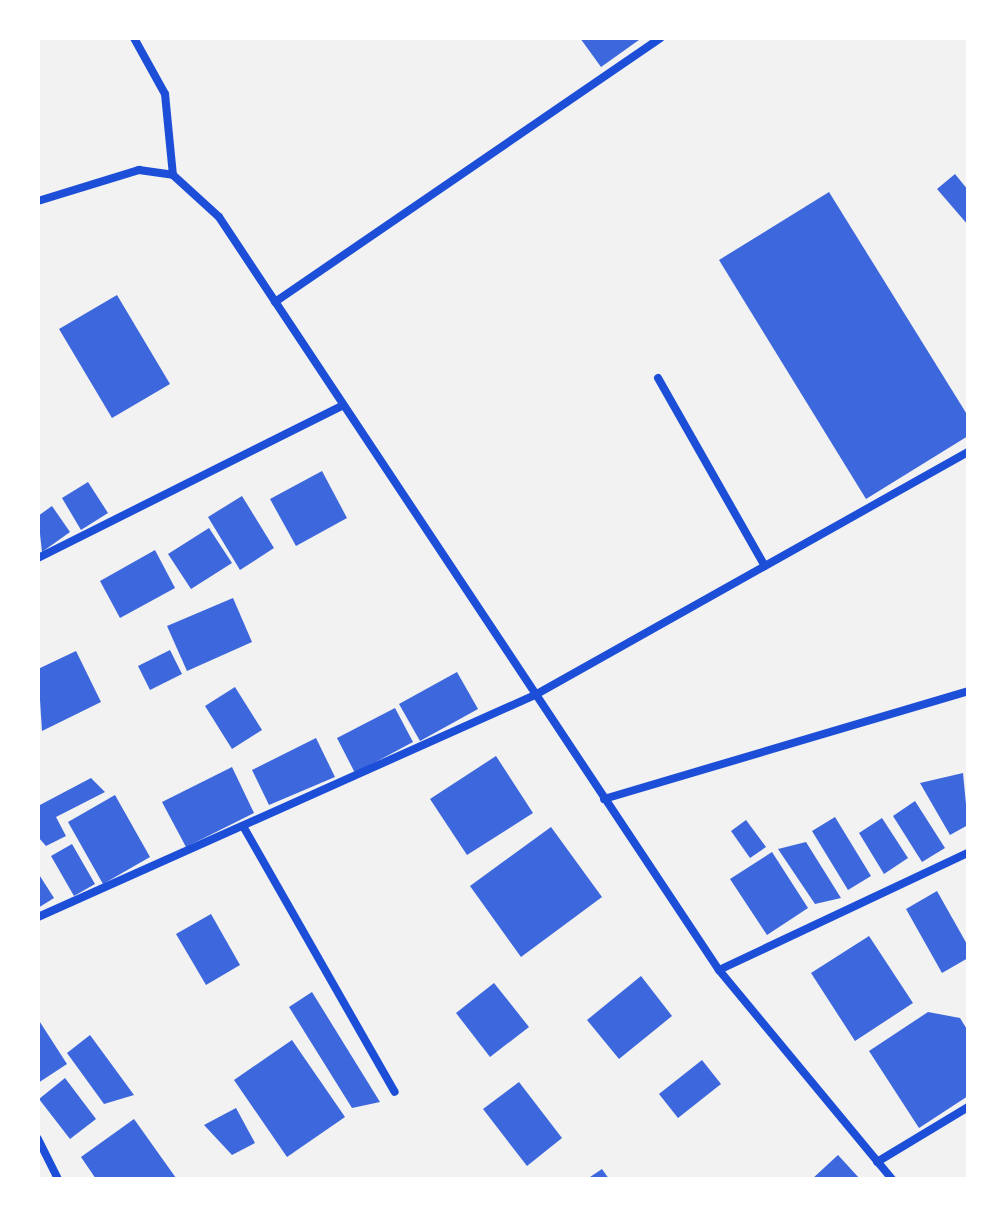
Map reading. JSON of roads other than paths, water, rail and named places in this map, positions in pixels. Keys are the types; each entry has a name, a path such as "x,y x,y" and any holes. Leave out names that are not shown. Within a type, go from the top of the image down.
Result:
{"street":[{"path":"134,38 165,94 173,175"},
{"path":"275,302 660,38"},
{"path":"38,201 100,177 139,170 173,175 219,217 719,970 892,1179"},
{"path":"658,378 765,566"},
{"path":"38,558 343,405"},
{"path":"38,917 535,695 968,452"},
{"path":"604,799 968,691"},
{"path":"243,826 395,1092"},
{"path":"719,970 968,853"},
{"path":"877,1162 968,1107"},
{"path":"38,1139 58,1179"}]}
